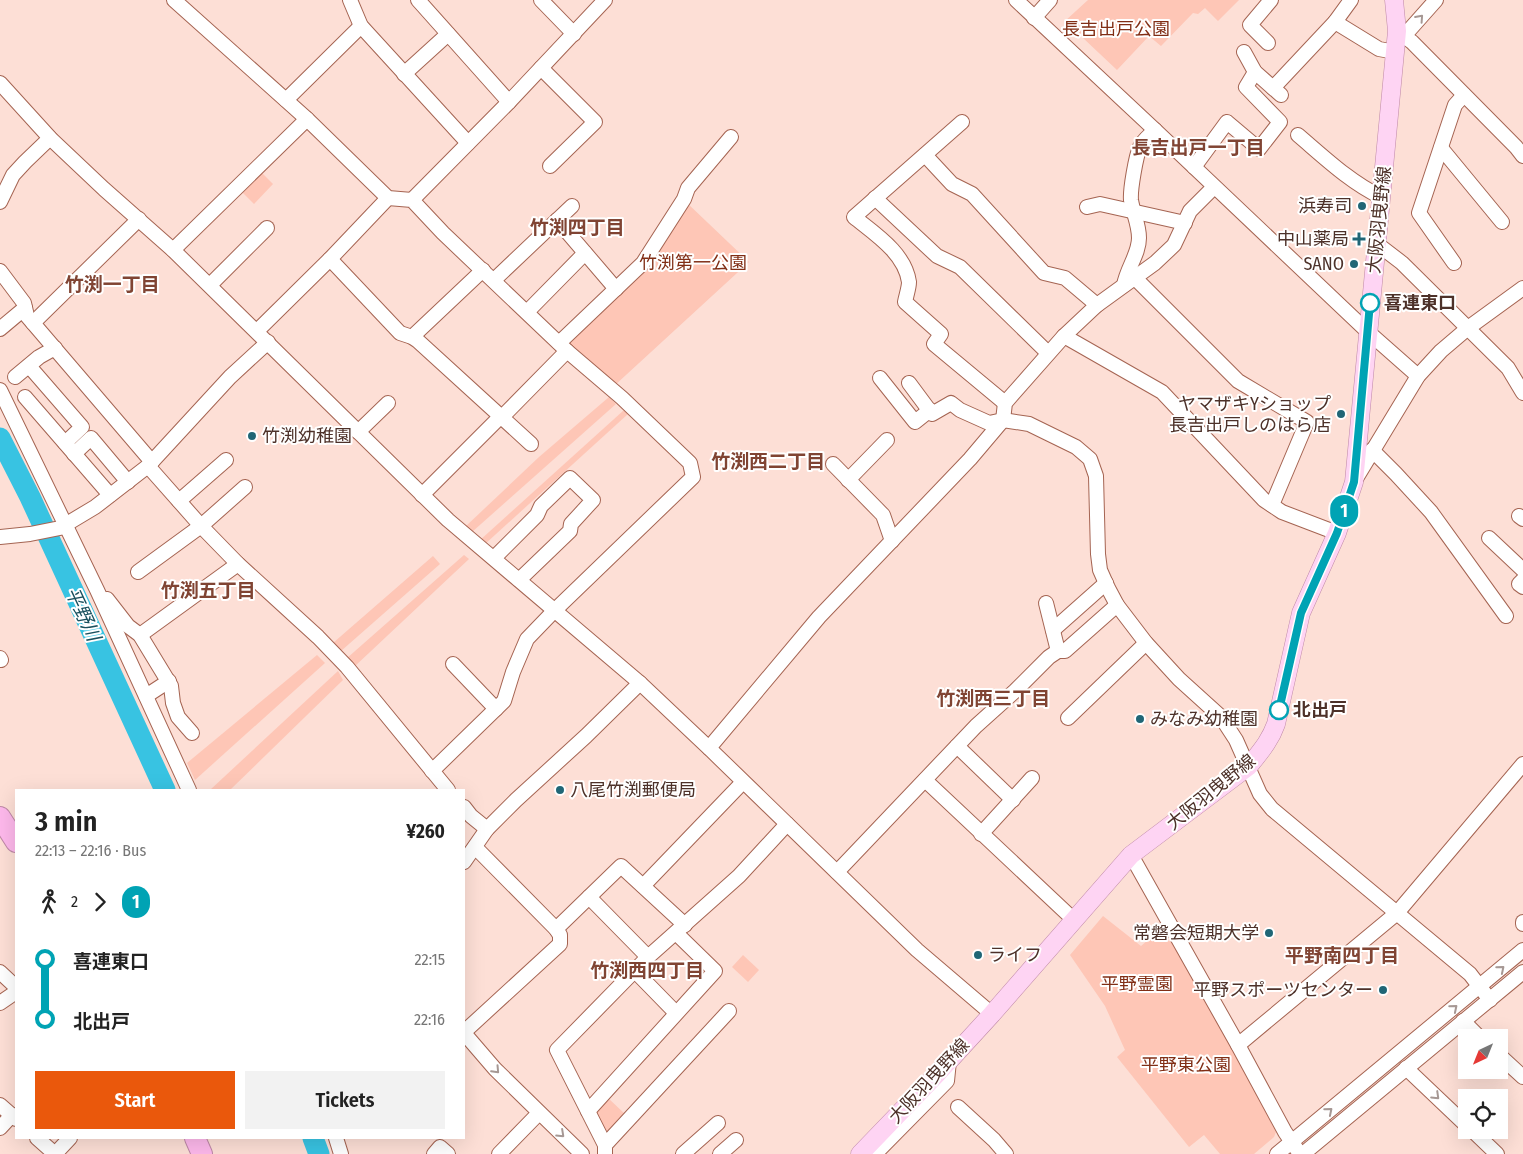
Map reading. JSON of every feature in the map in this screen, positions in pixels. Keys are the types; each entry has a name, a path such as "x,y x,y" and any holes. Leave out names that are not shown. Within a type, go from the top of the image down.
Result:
{"highway":[{"path":"0,818 15,840"},
{"path":"195,1139 202,1154"}],"main road":[{"name":"大阪羽曳野線","path":"860,1154 992,1014 1131,855 1248,766 1264,748 1276,724 1301,613 1337,533 1354,482 1395,52 1400,33 1394,0"}],"street":[{"path":"174,0 190,5 388,198 412,200 443,233 563,347 622,398 690,463 694,477 527,639 504,700 432,771"},
{"path":"350,0 361,26 468,143"},
{"path":"418,0 509,102"},
{"path":"541,0 574,34"},
{"path":"412,200 509,102 605,0"},
{"path":"1016,0 1367,331 1418,376"},
{"path":"1034,18 1050,0"},
{"path":"1268,43 1250,25 1271,0"},
{"path":"1244,52 1255,72 1277,92 1351,0"},
{"path":"1436,0 1400,33 1521,148"},
{"path":"1335,22 1379,49 1395,52"},
{"path":"286,100 361,26"},
{"path":"404,74 448,34"},
{"path":"541,68 595,122 550,166"},
{"path":"1194,167 1227,122 1259,149 1280,122 1246,87 1255,72"},
{"path":"0,83 50,138 210,285 448,520 640,684 917,950 992,1014"},
{"path":"1454,263 1420,213 1455,105 1464,95"},
{"path":"173,250 307,119"},
{"path":"962,122 854,216 896,253 909,284 905,302 941,334 934,344 1005,403"},
{"path":"1155,130 1140,146 1130,189 1139,238 1137,251 1126,274 1129,281 1238,381 1307,422 1272,505"},
{"path":"1298,135 1354,182 1381,198"},
{"path":"422,494 502,416 616,289 643,263 684,200 688,188 731,137"},
{"path":"0,202 13,175 50,138"},
{"path":"1441,148 1502,222"},
{"path":"925,155 952,184 972,194 1044,273 1065,278 1097,305"},
{"path":"708,748 819,617 970,459 1003,420 1005,403 1064,336 1097,305 1155,263 1174,245 1190,210 1214,187"},
{"path":"257,331 388,198"},
{"path":"875,198 937,256 960,267 1048,354"},
{"path":"1087,207 1100,204 1185,223"},
{"path":"494,280 572,206"},
{"path":"33,323 139,219"},
{"path":"557,220 616,289"},
{"path":"210,285 267,228"},
{"path":"1376,244 1402,263 1468,328 1508,368 1522,388"},
{"path":"527,312 585,253"},
{"path":"330,259 400,333 412,337 531,444"},
{"path":"412,337 483,270"},
{"path":"0,271 24,303 27,316 179,501 238,564 318,637 347,667 447,789"},
{"path":"1354,482 1418,376 1441,351 1468,328 1523,288"},
{"path":"0,329 25,308"},
{"path":"1064,336 1162,392 1264,500 1282,512 1337,533"},
{"path":"0,537 63,527 95,507 150,464 230,377 268,342"},
{"path":"15,377 39,357 55,348"},
{"path":"29,366 82,427 70,448"},
{"path":"880,378 915,422 930,410"},
{"path":"909,383 932,414 951,403 960,410 989,423 1003,420 1029,424 1076,447 1090,460 1096,476 1100,570 1117,605 1146,643 1179,679 1220,717 1236,740 1260,794 1272,809 1470,974 1490,1000"},
{"path":"0,390 63,527 97,590 189,789"},
{"path":"25,397 110,496"},
{"path":"358,432 388,403"},
{"path":"70,448 91,438 128,482"},
{"path":"848,480 887,440"},
{"path":"1372,450 1430,512 1506,616"},
{"path":"179,501 226,460"},
{"path":"833,464 884,515 892,541"},
{"path":"494,558 537,516 541,506 570,478 593,500 570,524 570,532 519,580"},
{"path":"138,572 201,526 245,487"},
{"path":"1490,538 1523,570"},
{"path":"140,635 238,564"},
{"path":"1523,580 1520,584 1523,587"},
{"path":"1053,630 1106,583"},
{"path":"97,590 107,599 128,626 140,635 171,686 173,703 178,716 192,733"},
{"path":"1046,603 1058,651"},
{"path":"837,872 976,726 1049,657 1058,651 1065,651 1117,605"},
{"path":"1068,718 1146,643"},
{"path":"453,664 496,709"},
{"path":"146,696 168,681"},
{"path":"465,861 487,829 640,684"},
{"path":"957,746 1013,800"},
{"path":"1238,1045 1397,912 1523,764"},
{"path":"981,834 1032,778"},
{"path":"925,780 1074,920"},
{"path":"643,886 744,782"},
{"path":"465,809 487,829"},
{"path":"729,1011 605,1149 557,1050 634,970 739,876 787,824"},
{"path":"465,1031 560,944 560,935 556,929 475,847"},
{"path":"1131,855 1298,1150"},
{"path":"556,929 621,866 643,886 715,971 588,1111"},
{"path":"589,897 648,957"},
{"path":"1298,1150 1523,950"},
{"path":"634,970 676,1013"},
{"path":"0,972 15,986"},
{"path":"1277,1154 1298,1150 1406,1068 1522,975"},
{"path":"0,1003 15,993"},
{"path":"1463,1021 1471,1029"},
{"path":"465,1033 495,1070 582,1154"},
{"path":"875,1154 947,1081 949,1061"},
{"path":"1508,1063 1523,1077"},
{"path":"1406,1068 1458,1117"},
{"path":"0,1105 14,1117 0,1128"},
{"path":"958,1107 994,1140 1006,1154"},
{"path":"499,1154 539,1113"},
{"path":"683,1154 718,1123"},
{"path":"38,1139 55,1154 69,1139"},
{"path":"336,1139 341,1154"},
{"path":"1481,1139 1497,1154"},
{"path":"720,1154 736,1140"},
{"path":"434,1154 440,1147 448,1154"}],"green space":[{"name":"長吉出戸公園","path":"1088,0 1239,0 1218,21 1205,8 1198,14 1193,13 1161,46 1149,36 1117,70 1065,21"},
{"path":"259,170 273,184 254,204 239,189"},
{"name":"竹渕第一公園","path":"686,202 749,262 614,386 570,347 569,339 647,266"},
{"path":"609,397 616,404 472,532 465,527 539,457"},
{"path":"624,410 628,414 484,545 479,541"},
{"path":"464,555 469,559 354,667 346,659"},
{"path":"433,556 440,564 341,651 333,643"},
{"path":"317,655 325,663 195,780 187,763"},
{"path":"338,671 343,680 231,789 211,789"},
{"name":"平野東公園","path":"1103,916 1141,946 1162,928 1194,975 1276,1132 1274,1137 1254,1154 1220,1154 1204,1135 1189,1147 1117,1057 1125,1050 1105,1006 1070,955"},
{"path":"743,955 759,970 748,982 732,967"},
{"path":"608,1098 626,1115 608,1135 595,1112"}],"waterway":[{"name":"平野川","path":"0,438 30,497 165,789"},
{"name":"平野川","path":"313,1139 319,1154"}],"bus line":[{"name":"1","path":"1279,710 1301,613 1337,533 1354,482 1370,303"}],"place":[{"name":"浜寿司","path":"1362,206"},
{"name":"中山薬局","path":"1359,239"},
{"name":"SANO","path":"1354,264"},
{"name":"喜連東口","path":"1370,303"},
{"name":"ヤマザキYショップ 長吉出戸しのはら店","path":"1341,414"},
{"name":"竹渕幼稚園","path":"252,436"},
{"name":"北出戸","path":"1279,710"},
{"name":"みなみ幼稚園","path":"1140,719"},
{"name":"八尾竹渕郵便局","path":"560,790"},
{"name":"常磐会短期大学","path":"1269,933"},
{"name":"ライフ","path":"978,955"},
{"name":"平野スポーツセンター","path":"1383,990"}],"district":[{"name":"長吉出戸一丁目","path":"1198,147"},
{"name":"竹渕四丁目","path":"577,227"},
{"name":"竹渕一丁目","path":"112,284"},
{"name":"竹渕西二丁目","path":"768,461"},
{"name":"竹渕五丁目","path":"208,590"},
{"name":"竹渕西三丁目","path":"993,698"},
{"name":"平野南四丁目","path":"1342,955"},
{"name":"竹渕西四丁目","path":"647,970"}],"park label":[{"name":"平野霊園","path":"1137,984"}]}
